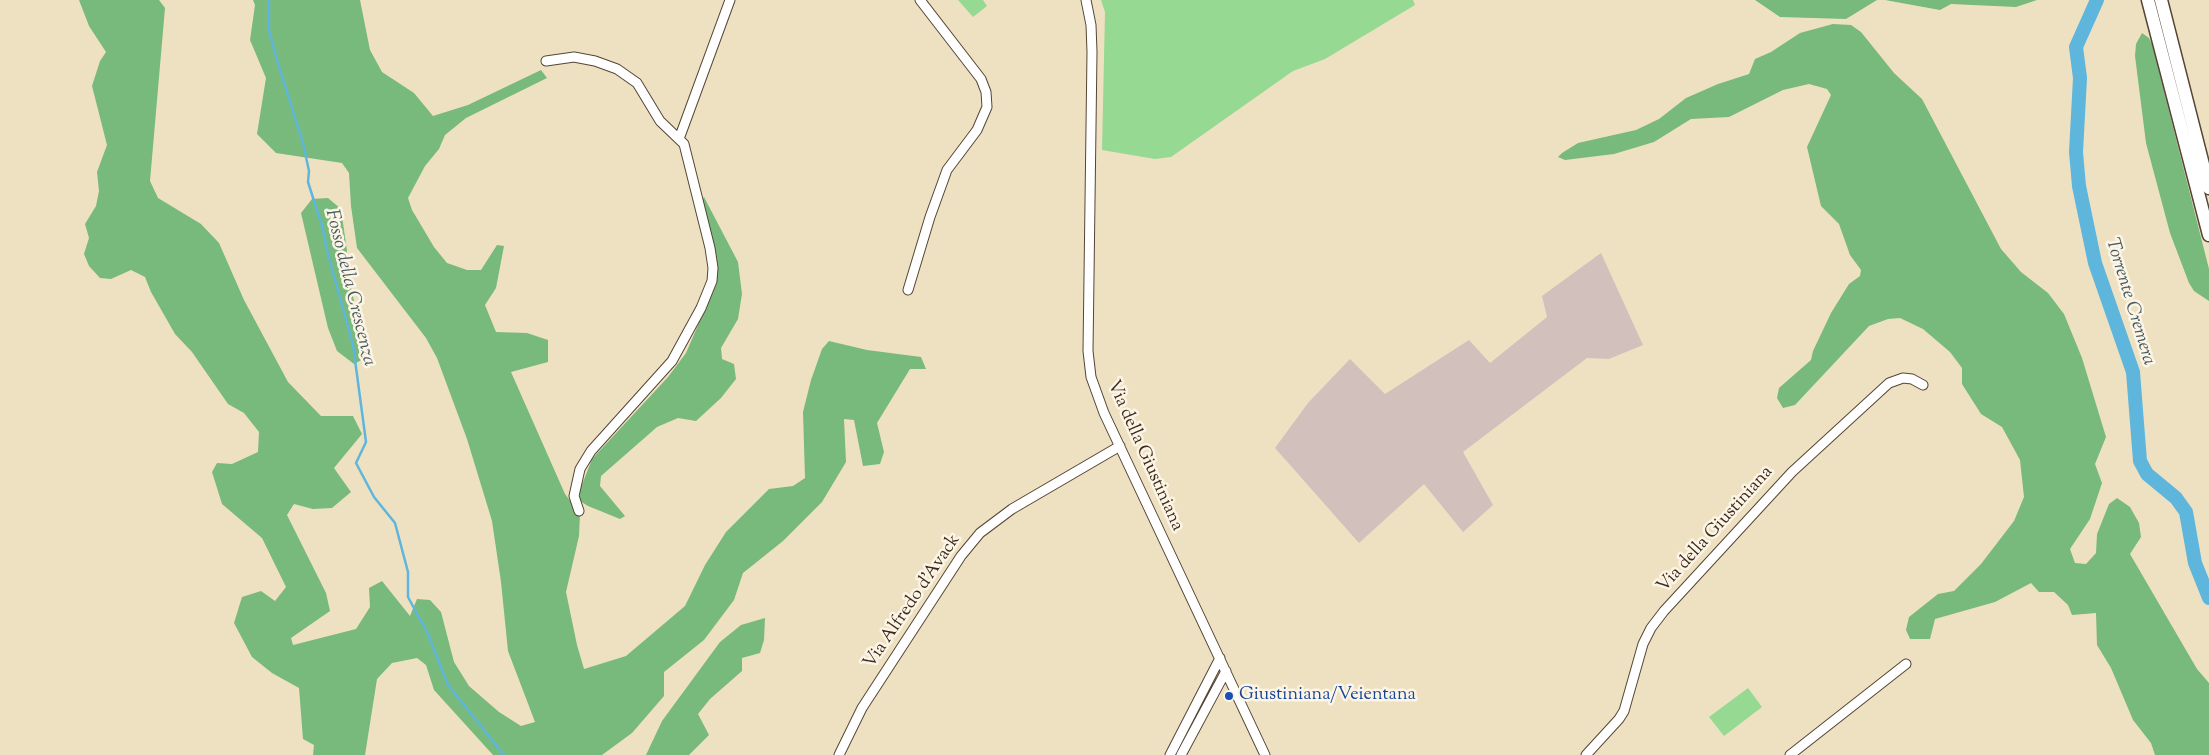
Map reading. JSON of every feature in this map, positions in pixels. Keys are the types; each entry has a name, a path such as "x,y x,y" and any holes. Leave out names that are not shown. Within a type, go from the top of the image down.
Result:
{"highway":[{"path":"2148,0 2167,51 2209,188"},
{"path":"2161,0 2167,51 2209,235"}],"street":[{"path":"680,139 730,0"},
{"path":"908,290 930,217 947,170 982,121 987,100 981,79 920,0"},
{"name":"Via della Giustiniana","path":"1086,0 1091,26 1092,52 1088,360 1096,395 1265,755"},
{"path":"546,61 565,57 584,58 607,64 637,83 660,122 680,139 684,146 710,248 713,268 712,281 701,308 672,360 586,458 576,482 574,496 579,511"},
{"name":"Via della Giustiniana","path":"1586,755 1619,719 1624,710 1641,650 1649,632 1660,615 1792,472 1889,383 1896,379 1906,378 1923,385"},
{"name":"Via Alfredo d'Avack","path":"839,755 862,708 961,556 980,533 1012,509 1120,446"},
{"path":"1170,755 1220,658"},
{"path":"1790,755 1906,664"},
{"path":"1181,755 1226,670"}],"shaded area":[{"path":"1601,253 1643,345 1609,359 1587,358 1463,452 1493,505 1463,532 1424,484 1359,543 1275,448 1308,403 1350,359 1385,394 1469,340 1490,363 1547,317 1542,296"}],"green space":[{"path":"79,0 159,0 165,8 150,181 158,198 201,224 219,243 244,300 288,382 321,416 353,416 362,434 334,468 351,492 332,508 313,509 294,504 287,515 326,593 330,611 291,638 293,645 356,629 370,607 369,588 382,581 410,616 417,599 430,600 441,612 454,662 469,686 499,712 521,726 535,722 508,651 492,521 467,439 437,358 426,338 357,248 351,206 349,173 342,163 276,153 257,134 266,78 250,40 255,5 253,0 360,0 370,50 382,72 414,93 433,116 468,105 541,70 547,78 466,118 445,135 439,149 425,166 408,198 412,210 434,247 447,263 467,270 481,270 497,245 504,246 496,288 485,305 496,332 527,333 548,340 548,362 511,372 565,494 580,514 579,536 566,592 584,669 626,656 685,606 705,565 726,532 769,489 793,486 805,478 803,412 811,380 822,349 829,341 867,350 921,357 926,369 910,369 877,423 884,452 880,464 863,466 854,420 844,419 846,462 822,502 783,541 743,573 734,600 704,640 664,672 664,696 632,733 602,755 493,755 434,690 426,665 417,658 392,663 377,679 365,755 313,755 314,745 303,739 299,688 272,673 252,657 234,623 242,597 261,591 275,601 286,587 262,538 222,504 212,472 217,463 232,464 258,452 259,432 244,413 228,404 192,352 175,334 151,292 145,277 131,270 111,279 100,278 89,266 84,254 89,238 85,224 96,206 99,191 97,172 107,145 92,86 100,61 106,52 89,26"},
{"path":"958,0 983,0 987,6 973,17"},
{"path":"1101,0 1413,0 1415,5 1325,59 1293,71 1171,157 1155,159 1102,150 1105,12"},
{"path":"1755,0 1877,0 1846,19 1780,17"},
{"path":"1885,0 2037,0 2016,7 1951,4 1940,10"},
{"path":"1833,24 1851,25 1861,32 1894,73 1922,99 2001,249 2021,272 2048,293 2064,314 2082,358 2106,437 2095,464 2102,483 2090,519 2070,549 2075,563 2086,564 2096,553 2097,534 2109,504 2117,498 2130,507 2139,523 2141,537 2130,554 2197,669 2209,683 2209,755 2155,755 2151,743 2133,720 2111,668 2097,645 2096,613 2072,615 2068,605 2054,592 2039,592 2031,583 1995,602 1935,619 1930,639 1910,639 1906,630 1909,617 1938,594 1954,591 1981,564 2014,521 2024,497 2020,460 2002,427 1981,414 1962,384 1962,368 1950,352 1923,329 1900,318 1888,319 1869,326 1795,405 1783,408 1777,398 1779,388 1811,360 1813,351 1831,313 1849,284 1860,276 1861,270 1850,255 1839,224 1821,206 1807,147 1831,95 1827,89 1809,84 1783,90 1729,117 1691,119 1654,142 1614,154 1565,160 1558,157 1578,143 1636,130 1659,119 1686,98 1718,84 1749,74 1755,59 1771,52 1800,33"},
{"path":"2142,33 2149,38 2152,44 2209,269 2209,301 2194,291 2189,283 2170,233 2146,143 2135,56 2136,44"},
{"path":"704,197 738,262 742,294 738,319 721,348 722,359 734,364 736,379 721,398 696,421 678,418 657,427 601,476 600,486 625,516 620,519 580,501 580,490 592,459 668,377 686,353 711,295 717,271 716,258 701,202"},
{"path":"328,198 341,209 347,251 345,262 367,357 354,364 337,351 328,328 301,213 312,199"},
{"path":"765,618 764,640 760,653 742,658 742,671 710,699 698,714 709,735 689,755 646,755 662,721 720,642 741,625"},
{"path":"1748,688 1762,707 1724,736 1709,717"}],"waterway":[{"name":"Fosso della Crescenza","path":"269,0 269,30 303,143 309,171 308,182 322,226 353,345 366,442 356,463 374,497 395,523 408,572 408,597 428,634 448,685 504,755"},
{"name":"Torrente Cremera","path":"2097,0 2076,47 2080,78 2076,152 2079,186 2095,263 2133,372 2140,461 2147,474 2176,498 2186,512 2195,563 2209,598"}],"place":[{"name":"Giustiniana/Veientana","path":"1229,696"}]}
